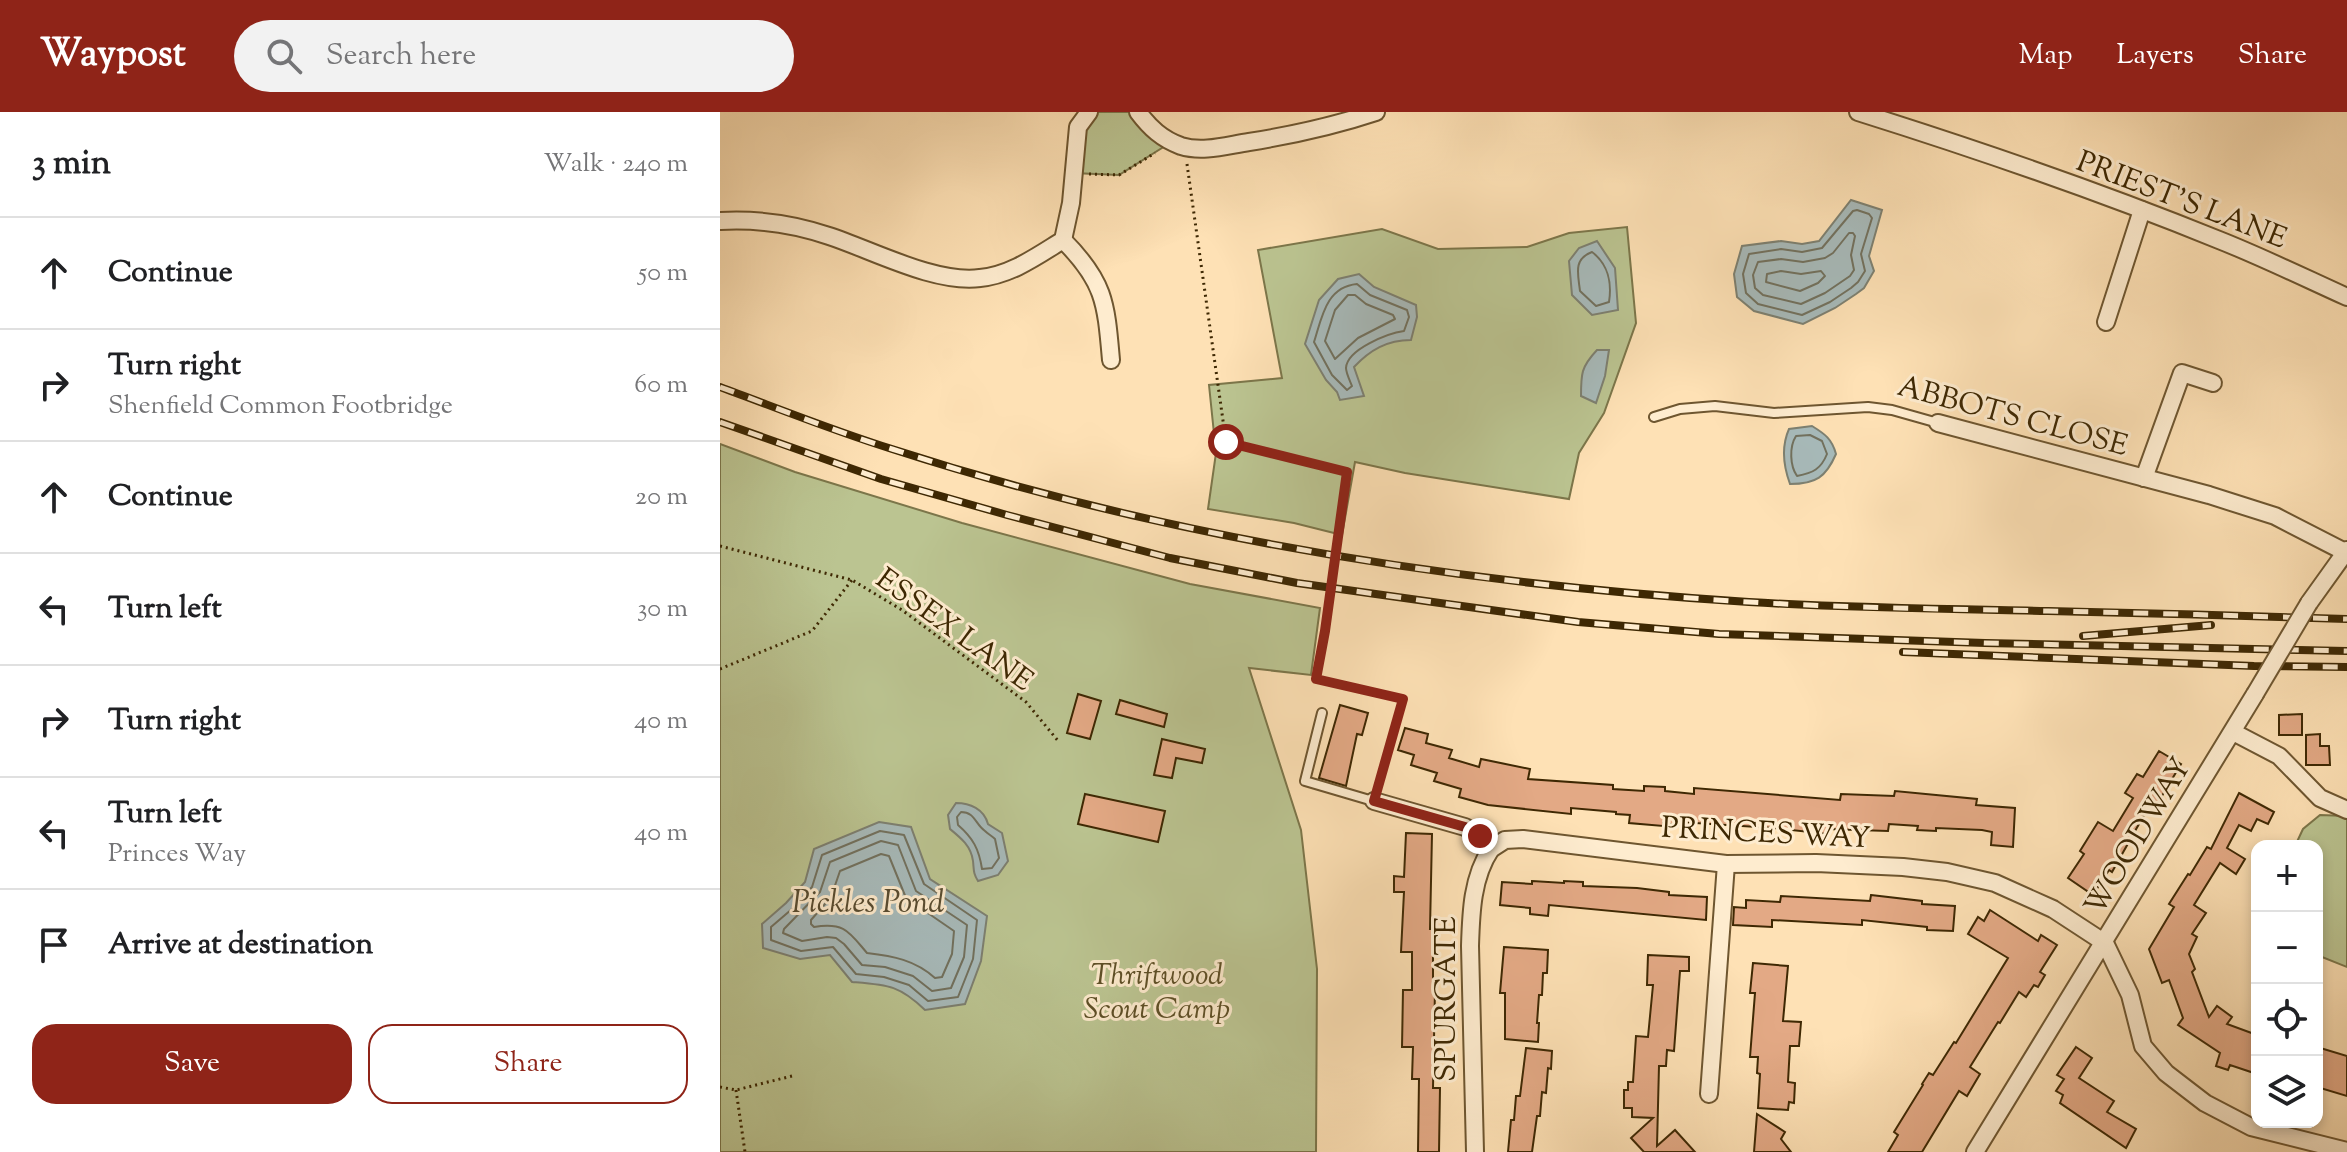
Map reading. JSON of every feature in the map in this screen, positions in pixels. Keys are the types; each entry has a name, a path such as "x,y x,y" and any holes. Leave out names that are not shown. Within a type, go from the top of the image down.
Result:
{"street":[{"path":"720,221 753,220 825,234 933,274 957,279 982,278 1008,271 1063,240 1071,203 1078,127 1089,112"},
{"path":"1138,112 1166,140 1184,147 1215,148 1297,135 1376,112"},
{"name":"PRIEST'S LANE","path":"1858,112 1967,147 2142,210 2347,297"},
{"path":"2106,322 2142,210"},
{"path":"1063,240 1097,282 1107,317 1111,360"},
{"path":"2144,478 2182,373 2213,383"},
{"name":"ABBOTS CLOSE","path":"1938,423 2209,495 2275,516 2346,551"},
{"name":"WOODWAY","path":"1975,1152 2105,943 2309,603 2346,551"},
{"path":"2233,732 2279,756 2320,798 2347,810"},
{"path":"1374,801 1465,827 1480,836 1491,849"},
{"name":"PRINCES WAY","path":"1491,849 1505,840 1523,839 1726,864 1816,863 1903,867 1959,875 1995,883 2053,909 2105,943"},
{"name":"SPURGATE","path":"1475,1152 1471,924 1477,878 1483,860 1491,849"},
{"path":"1709,1094 1726,864"},
{"path":"2105,943 2130,995 2143,1046 2166,1073 2205,1103 2251,1127 2347,1151"}],"lane":[{"name":"ABBOTS CLOSE","path":"1654,417 1680,409 1715,406 1774,413 1868,407 1892,410 1938,423"},
{"path":"1322,713 1305,781 1374,801"}],"path":[{"path":"1073,173 1119,175 1165,146 1166,140"},
{"path":"1184,147 1226,442 1347,472 1316,679 1403,699 1374,801"},
{"name":"ESSEX LANE","path":"720,546 852,580 902,610 1026,702 1059,742"},
{"path":"720,669 812,631 852,580"},
{"path":"720,1087 736,1090 792,1076"},
{"path":"736,1090 745,1152"}],"green space":[{"path":"1089,112 1138,112 1165,146 1119,175 1073,173"},
{"path":"1627,227 1636,323 1604,413 1579,453 1569,499 1355,462 1342,535 1294,523 1208,509 1216,453 1209,385 1282,378 1258,250 1382,229 1438,249 1527,247 1569,233"},
{"name":"Thriftwood Scout Camp","path":"720,444 795,472 962,523 1190,584 1320,608 1311,675 1249,668 1301,830 1317,969 1316,1152 720,1152"},
{"path":"2320,815 2347,816 2347,967 2323,957 2323,840 2298,840 2303,829"}],"water":[{"path":"1851,200 1882,210 1869,256 1874,271 1864,288 1835,308 1803,324 1754,311 1737,297 1734,274 1742,246 1781,241 1802,244 1819,241"},
{"path":"1597,241 1615,268 1618,310 1592,315 1572,295 1569,261 1579,248"},
{"path":"1359,274 1374,287 1416,305 1417,317 1411,340 1380,347 1354,367 1364,396 1340,400 1305,344 1319,300 1338,279"},
{"path":"1597,350 1609,350 1596,403 1581,396 1581,388 1585,366"},
{"path":"1812,426 1827,437 1836,454 1819,478 1807,483 1790,484 1784,456 1789,429"},
{"path":"956,803 976,808 988,824 1002,833 1008,861 998,875 978,881 970,851 950,829 948,815"},
{"name":"Pickles Pond","path":"879,822 911,827 930,879 987,916 981,961 965,1004 925,1010 900,991 852,982 830,955 800,959 763,948 762,924 805,882 814,849"}],"building":[{"path":"1078,694 1101,701 1090,739 1067,733"},
{"path":"1120,700 1167,714 1164,727 1116,714"},
{"path":"1340,705 1368,713 1362,735 1357,734 1346,786 1319,778"},
{"path":"2302,714 2302,735 2279,735 2279,715"},
{"path":"1405,728 1428,734 1426,743 1452,750 1449,758 1479,767 1481,759 1530,769 1528,779 1613,785 1613,789 1644,791 1644,786 1665,787 1665,791 1694,794 1694,788 1840,800 1841,794 1894,796 1895,791 1977,799 1976,805 2015,808 2013,847 1991,845 1992,832 1982,830 1917,830 1918,826 1889,824 1888,831 1827,829 1827,834 1680,822 1680,825 1663,823 1663,826 1629,823 1630,815 1616,812 1571,808 1571,814 1488,805 1459,797 1461,789 1434,781 1437,773 1411,765 1414,755 1398,750"},
{"path":"2320,734 2320,746 2329,746 2330,765 2306,765 2306,735"},
{"path":"1162,739 1205,749 1202,763 1176,758 1172,778 1154,775"},
{"path":"2159,751 2181,764 2153,811 2148,808 2112,872 2109,870 2093,895 2068,878 2084,854 2080,851 2098,822 2113,831 2133,798 2125,793 2137,774 2143,777"},
{"path":"2239,793 2274,812 2268,824 2257,819 2251,831 2239,825 2227,848 2245,859 2236,874 2220,863 2194,905 2206,913 2192,934 2197,937 2189,954 2195,969 2192,972 2209,1017 2217,1006 2232,1017 2227,1024 2251,1033 2251,1072 2230,1065 2228,1070 2216,1066 2220,1053 2178,1025 2183,1018 2169,980 2162,983 2149,949 2174,907 2169,904 2207,847 2211,849"},
{"path":"1085,794 1165,811 1158,842 1078,824"},
{"path":"1406,833 1432,834 1433,1088 1440,1088 1439,1152 1418,1152 1419,1079 1412,1079 1413,1047 1402,1047 1403,990 1412,990 1412,952 1401,952 1404,892 1394,892 1394,876 1404,877"},
{"path":"1532,881 1583,882 1583,886 1637,888 1669,892 1669,895 1707,897 1706,920 1549,905 1548,916 1530,914 1530,908 1500,905 1502,882 1532,884"},
{"path":"1871,895 1955,906 1953,931 1862,920 1862,925 1772,920 1772,927 1733,925 1734,907 1746,908 1746,900 1780,902 1781,896 1870,901"},
{"path":"1990,910 2038,941 2041,935 2057,945 2040,972 2045,975 2038,987 2034,985 2026,997 2019,992 1998,1022 1970,1067 1980,1074 1967,1096 1959,1091 1922,1152 1888,1152 1898,1135 1894,1132 1922,1084 1929,1073 1933,1075 1956,1043 2008,958 1968,934 1978,917 1984,921"},
{"path":"1504,947 1548,950 1547,973 1543,973 1542,995 1539,995 1538,1042 1505,1039 1505,993 1500,993"},
{"path":"1648,955 1689,957 1689,971 1680,971 1674,1051 1667,1050 1666,1066 1659,1066 1657,1146 1675,1130 1695,1152 1644,1152 1631,1138 1653,1118 1632,1117 1632,1108 1624,1108 1624,1090 1628,1090 1628,1082 1633,1082 1636,1036 1648,1037 1653,985 1647,985"},
{"path":"1753,963 1788,966 1783,1021 1801,1022 1799,1046 1790,1046 1788,1082 1795,1083 1794,1103 1789,1102 1788,1110 1758,1108 1758,1057 1750,1057 1755,993 1750,993"},
{"path":"2076,1047 2092,1058 2079,1078 2114,1101 2107,1112 2136,1129 2126,1148 2060,1103 2063,1095 2056,1091 2064,1079 2057,1075"},
{"path":"1526,1048 1552,1051 1551,1069 1548,1068 1546,1093 1542,1092 1532,1152 1508,1152 1511,1120 1514,1120 1516,1096 1520,1096"},
{"path":"2323,1049 2347,1056 2347,1096 2323,1089"},
{"path":"1757,1114 1785,1132 1781,1139 1791,1152 1754,1152"}],"railway":[{"path":"720,387 892,449 1101,508 1208,532 1424,569 1641,594 1786,604 2347,619"},
{"path":"720,422 881,479 1007,515 1170,558 1297,583 1578,622 1719,634 2347,651"},
{"path":"2083,636 2211,625"},
{"path":"1903,652 2347,667"}],"route":[{"path":"1226,442 1347,472 1316,679 1403,699 1374,801 1465,827 1480,836"}]}
